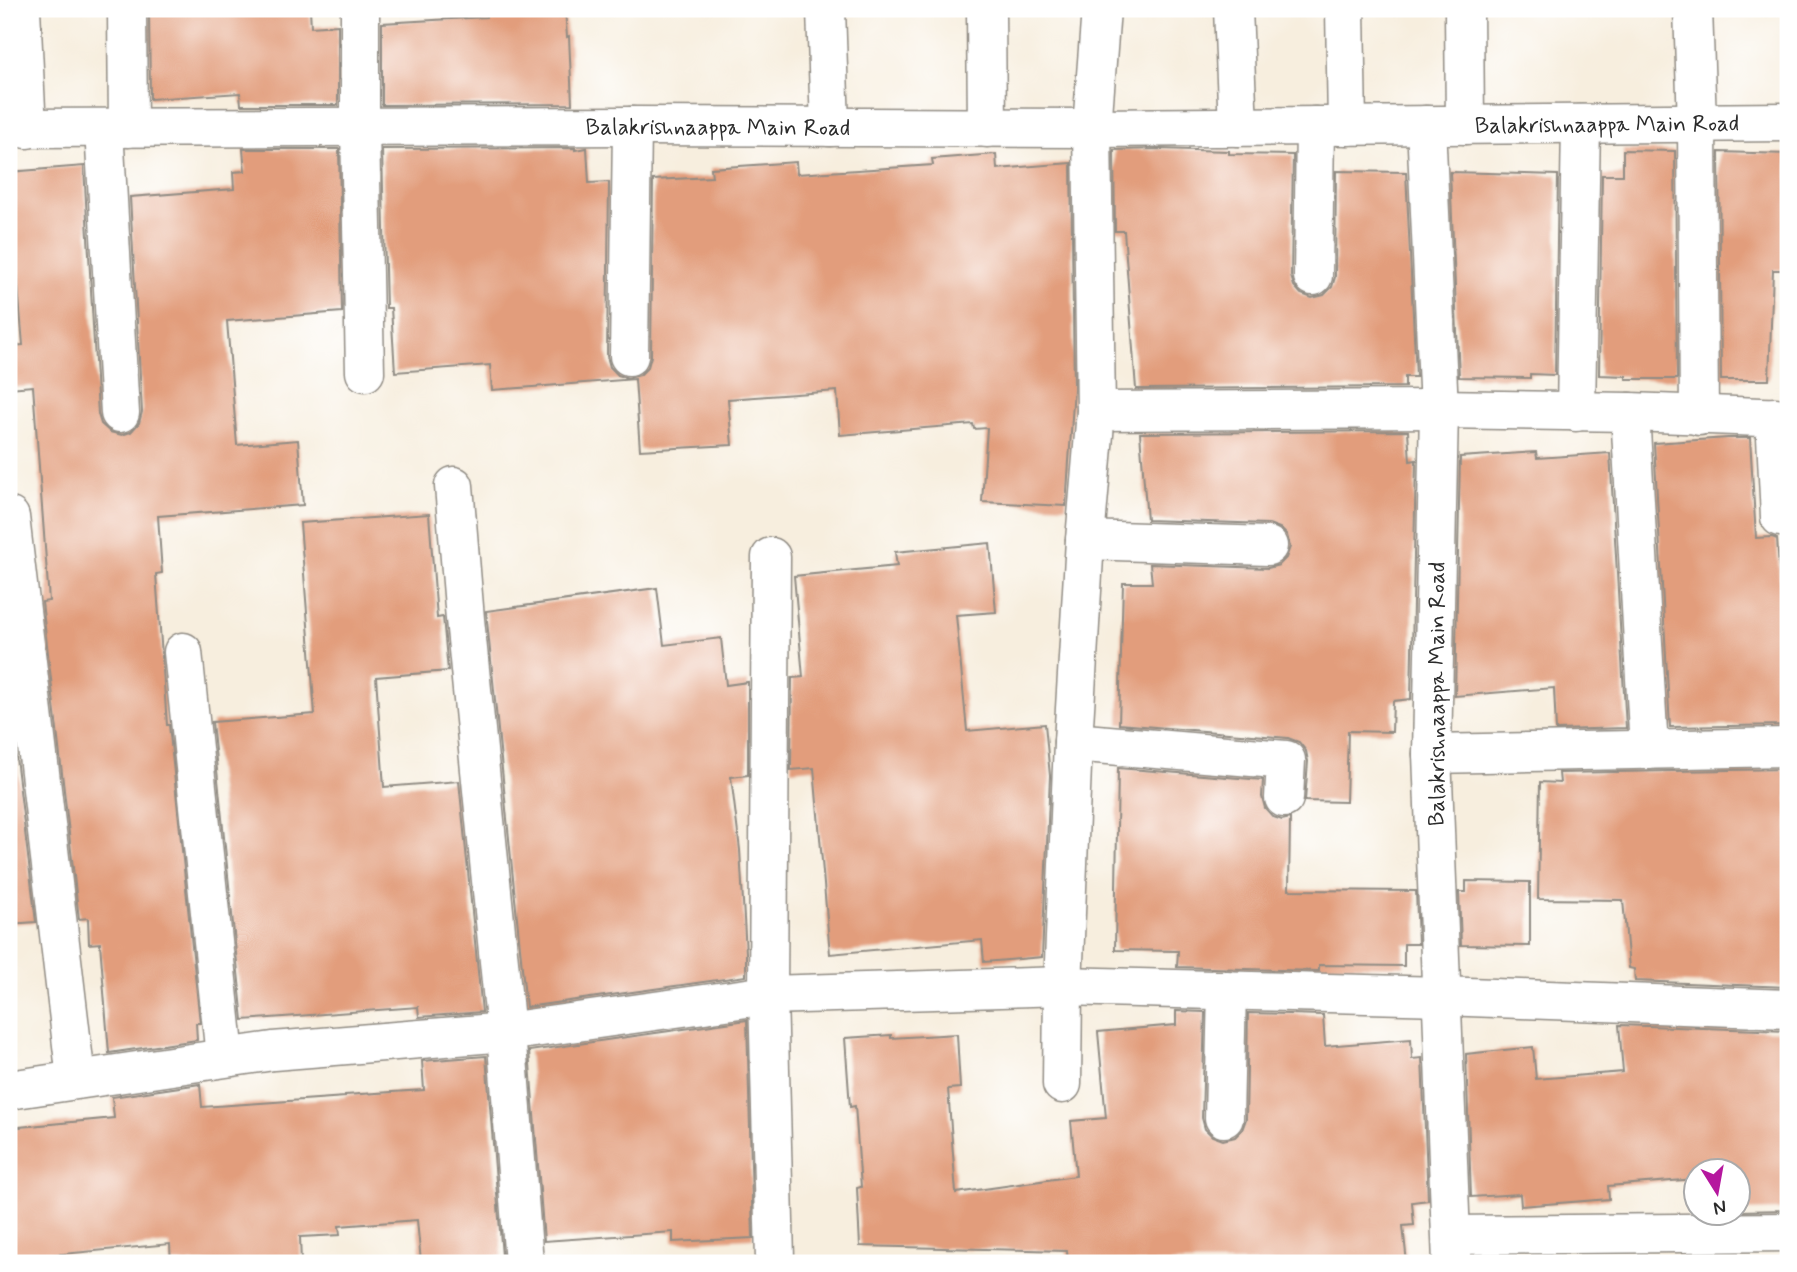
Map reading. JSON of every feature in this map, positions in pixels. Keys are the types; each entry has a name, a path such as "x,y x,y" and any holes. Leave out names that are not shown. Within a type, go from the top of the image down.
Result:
{"street":[{"path":"18,128 21,9"},
{"path":"120,413 116,128 127,9"},
{"path":"360,9 365,372"},
{"path":"826,9 830,127"},
{"path":"986,9 987,128"},
{"path":"1062,1084 1063,986 1073,742 1096,411 1092,128 1101,9"},
{"path":"1233,9 1238,127"},
{"path":"1313,276 1345,9"},
{"path":"1464,9 1465,125"},
{"path":"1693,9 1697,123 1699,415"},
{"name":"Balakrishnaappa Main Road","path":"18,128 1092,128 1788,122"},
{"path":"1576,412 1581,124"},
{"name":"Balakrishnaappa Main Road","path":"1426,125 1439,409 1433,754 1452,1249"},
{"path":"629,356 632,127"},
{"path":"1096,411 1439,409 1782,418 1780,517 1788,518"},
{"path":"1630,412 1649,750"},
{"path":"454,486 506,1032 524,1263"},
{"path":"10,517 76,1079"},
{"path":"1085,540 1268,546"},
{"path":"771,557 768,995 775,1259"},
{"path":"183,652 225,1057"},
{"path":"1073,742 1286,760 1284,798"},
{"path":"1433,754 1788,747"},
{"path":"9,1090 225,1057 506,1032 768,995 1063,986 1788,1009"},
{"path":"1223,1118 1227,990"},
{"path":"1452,1249 1788,1232"}],"building":[{"path":"149,9 310,9 311,27 338,25 338,105 241,105 240,93 150,99"},
{"path":"486,9 565,9 572,104 382,105 382,23 486,17"},
{"path":"587,148 589,183 609,182 607,356 610,367 618,375 628,378 640,375 648,367 651,356 653,180 712,177 711,168 796,162 797,174 933,165 932,159 996,154 997,169 1071,163 1074,388 1066,506 982,502 987,428 974,429 973,424 840,435 837,391 728,399 732,445 640,450 635,379 492,390 490,365 395,372 391,308 386,308 382,149"},
{"path":"243,149 339,149 342,312 227,321 237,445 298,440 303,505 158,516 162,573 156,574 167,725 200,1023 196,1023 197,1040 109,1053 100,943 89,944 88,918 79,919 42,602 49,601 33,386 9,388 9,346 23,345 15,251 9,251 9,172 84,166 98,414 101,424 110,432 122,435 131,432 139,423 142,412 130,197 234,189 233,172 245,171"},
{"path":"1159,149 1293,155 1291,276 1294,286 1301,294 1312,298 1324,295 1332,287 1335,277 1336,171 1406,172 1416,377 1405,377 1405,387 1136,389 1124,231 1115,231 1114,150"},
{"path":"1623,150 1675,151 1677,379 1626,379 1626,376 1599,375 1602,175 1623,175"},
{"path":"1719,152 1788,154 1788,270 1773,270 1769,380 1721,380"},
{"path":"1450,172 1558,175 1555,375 1530,374 1530,378 1459,377"},
{"path":"1408,431 1410,461 1416,460 1411,699 1393,701 1392,732 1348,731 1346,802 1305,801 1308,761 1306,751 1299,742 1288,738 1119,724 1123,583 1152,583 1150,564 1268,568 1279,565 1286,558 1290,547 1287,535 1280,528 1269,524 1147,520 1140,433"},
{"path":"1750,438 1756,538 1777,539 1780,583 1788,583 1788,725 1670,727 1654,443"},
{"path":"1536,452 1537,458 1610,453 1626,728 1556,730 1554,688 1455,696 1460,457"},
{"path":"429,514 437,618 443,617 448,671 376,677 384,787 459,781 482,1012 419,1017 418,1007 243,1020 212,722 315,714 300,523"},
{"path":"990,543 996,612 956,615 967,731 1045,724 1050,776 1042,957 984,962 982,940 830,954 814,768 791,770 792,678 803,677 794,576 897,566 895,552"},
{"path":"657,588 664,645 721,638 726,685 748,682 748,775 731,777 740,850 746,976 526,1007 486,611"},
{"path":"9,733 13,733 36,922 9,924"},
{"path":"1118,768 1263,780 1262,797 1265,808 1273,817 1282,820 1290,818 1289,890 1416,891 1418,944 1404,944 1404,966 1319,965 1319,971 1177,967 1178,951 1115,950"},
{"path":"1788,769 1788,987 1635,981 1634,969 1629,968 1623,900 1538,899 1540,782 1560,783 1559,773"},
{"path":"1466,881 1530,882 1530,946 1461,945 1459,892 1466,892"},
{"path":"1176,1011 1205,1012 1202,1118 1205,1129 1212,1136 1223,1140 1235,1137 1242,1130 1246,1119 1248,1013 1323,1015 1325,1046 1411,1039 1412,1059 1422,1058 1428,1200 1412,1202 1414,1225 1403,1226 1407,1263 1068,1263 1067,1251 860,1246 857,1188 861,1187 855,1106 850,1107 845,1038 957,1034 960,1088 948,1089 956,1193 1076,1176 1071,1121 1106,1118 1098,1032 1176,1025"},
{"path":"747,1020 753,1238 673,1242 673,1232 544,1241 529,1051"},
{"path":"1619,1025 1788,1031 1788,1210 1752,1211 1752,1156 1682,1156 1682,1180 1608,1186 1609,1199 1521,1206 1520,1194 1471,1197 1466,1054 1533,1047 1536,1079 1623,1072"},
{"path":"486,1056 502,1256 421,1262 417,1220 339,1226 340,1235 300,1237 301,1263 171,1263 170,1244 9,1259 9,1128 114,1118 112,1097 200,1084 202,1107 424,1090 422,1061"}]}
